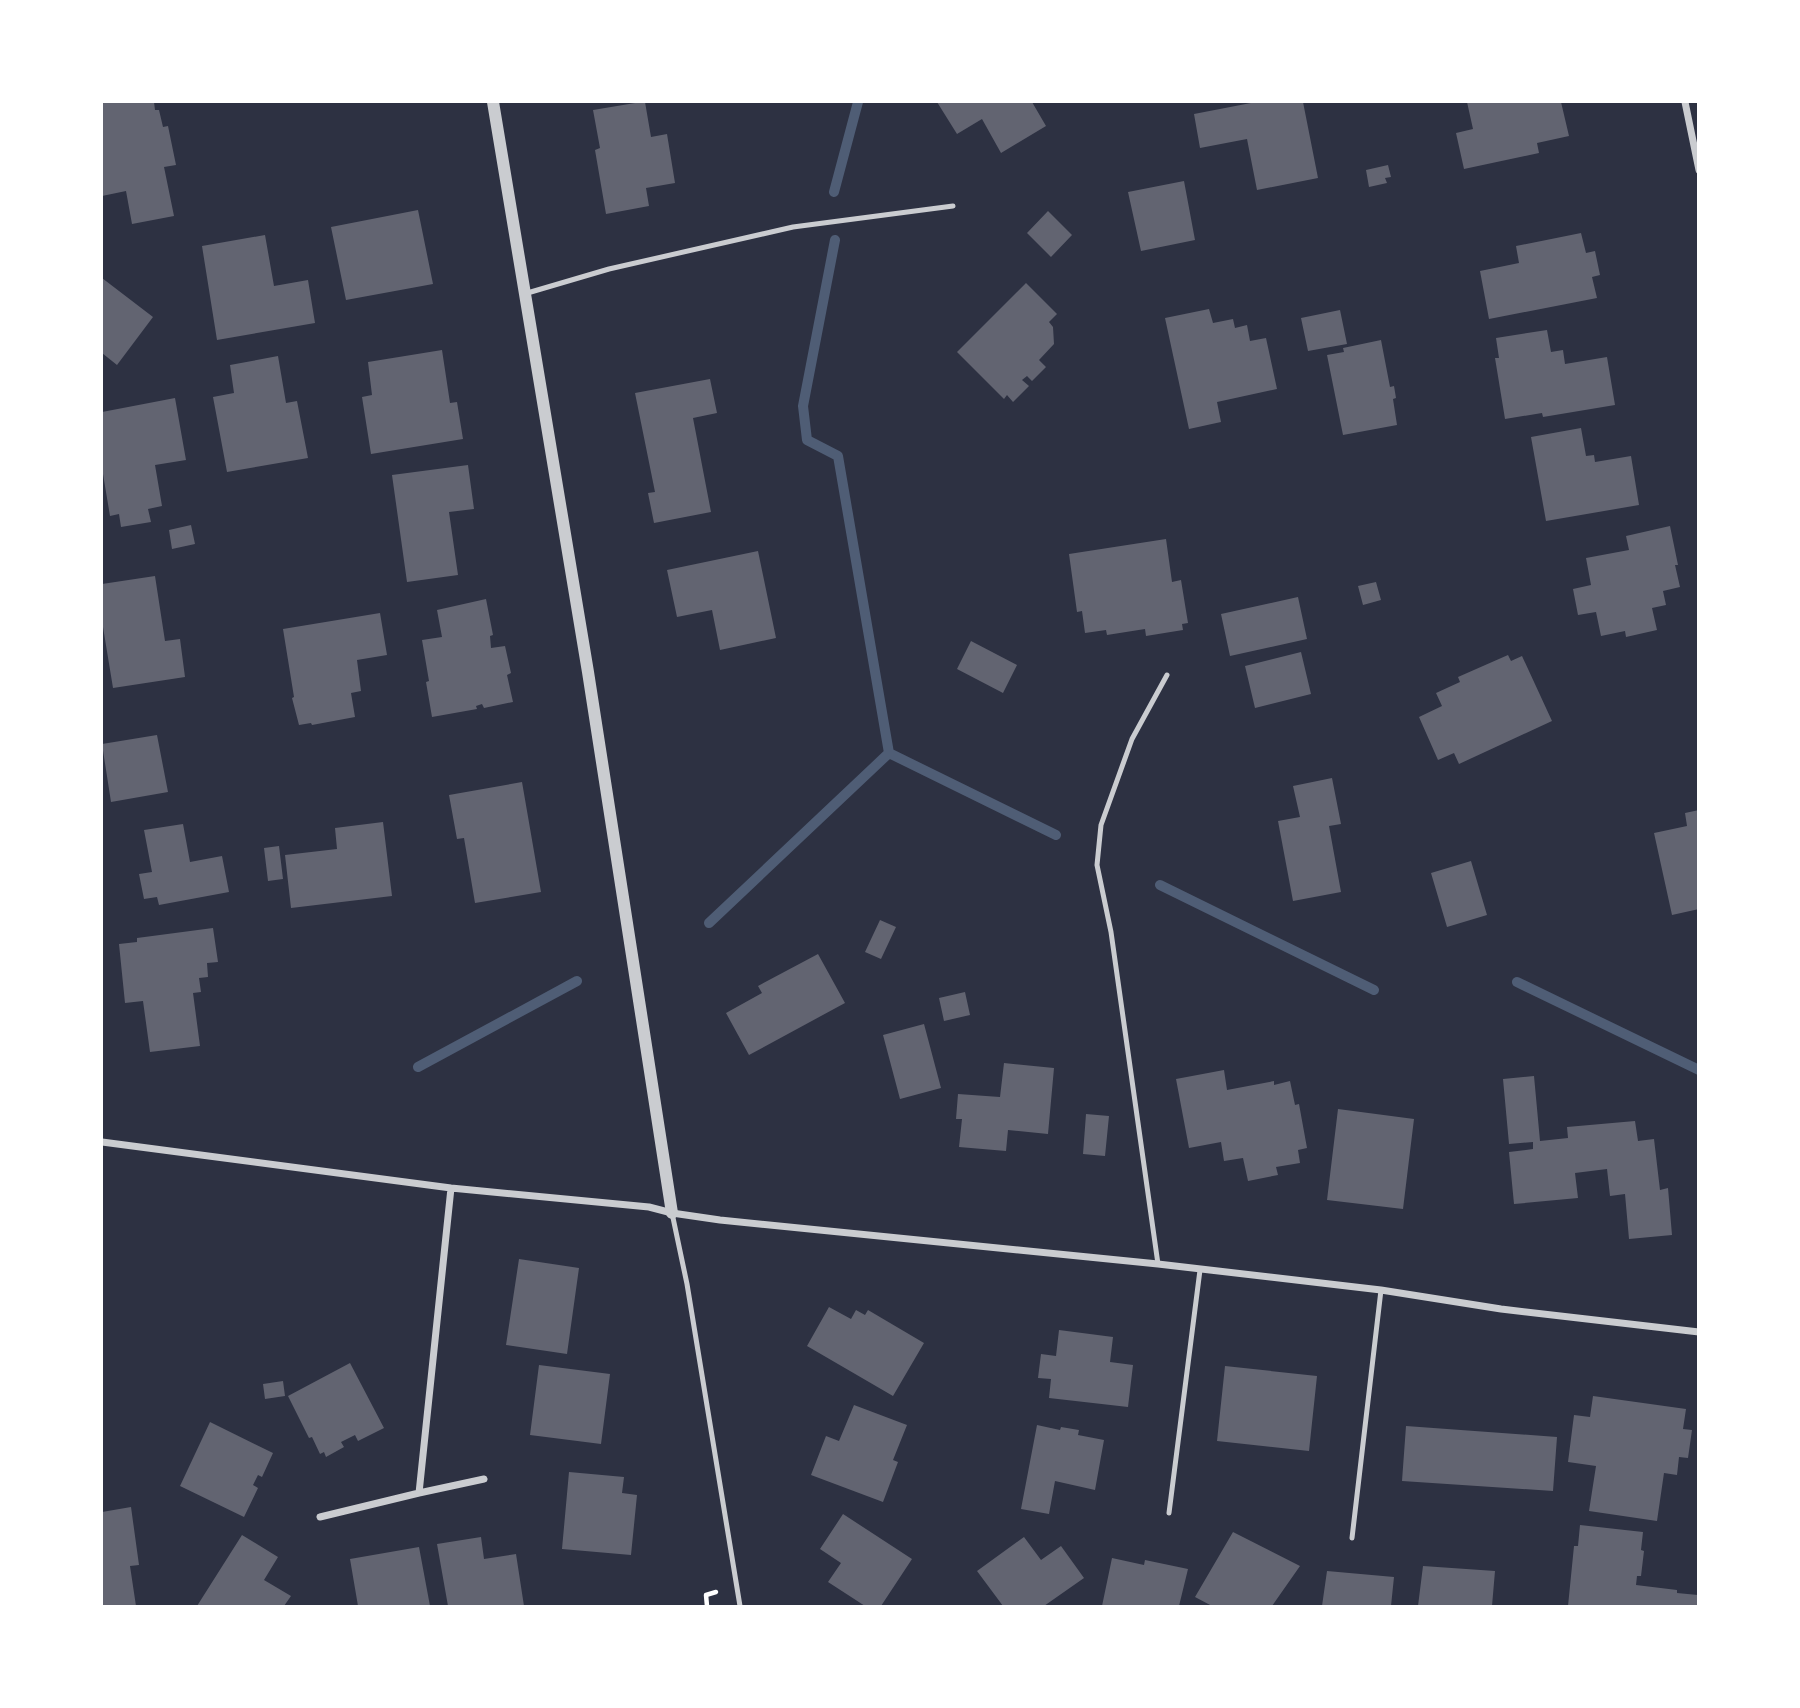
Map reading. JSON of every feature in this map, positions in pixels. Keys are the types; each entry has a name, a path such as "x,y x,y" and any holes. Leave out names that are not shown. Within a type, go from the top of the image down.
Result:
{"street":[{"path":"493,102 588,671 672,1213"},
{"path":"1685,102 1699,170"},
{"path":"102,1142 451,1188 649,1207 720,1220 1381,1290 1501,1309 1699,1332"},
{"path":"419,1493 451,1188"},
{"path":"320,1517 484,1479"}],"lane":[{"path":"524,294 609,269 793,227 953,206"},
{"path":"1158,1265 1111,932 1097,866 1101,825 1132,739 1167,675"},
{"path":"672,1213 687,1284 740,1606"},
{"path":"1169,1513 1200,1270"},
{"path":"1352,1538 1381,1290"}],"building":[{"path":"102,102 154,102 163,127 168,126 176,165 164,167 174,216 132,224 126,191 102,196"},
{"path":"645,102 651,137 667,134 675,183 646,188 649,206 606,214 595,150 600,148 593,110"},
{"path":"937,102 1032,102 1046,126 1001,153 982,119 957,134"},
{"path":"1256,102 1303,102 1318,178 1257,190 1247,139 1200,148 1194,114"},
{"path":"1467,102 1561,102 1569,136 1537,143 1539,153 1464,169 1456,133 1473,129"},
{"path":"1388,165 1391,177 1385,178 1387,183 1369,187 1366,170"},
{"path":"1184,181 1195,240 1141,251 1128,192"},
{"path":"418,210 433,284 346,300 331,227"},
{"path":"1048,211 1072,235 1051,257 1027,233"},
{"path":"1581,233 1586,253 1595,251 1600,275 1592,277 1597,298 1489,319 1480,271 1519,263 1516,246"},
{"path":"265,235 274,286 308,280 315,323 217,340 202,246"},
{"path":"102,278 153,317 117,365 102,353"},
{"path":"1026,283 1057,314 1049,322 1053,327 1054,344 1039,360 1046,367 1032,381 1027,376 1022,380 1029,386 1013,402 1007,395 1004,399 957,352"},
{"path":"1209,309 1213,323 1233,319 1235,328 1247,325 1250,341 1266,338 1277,389 1217,402 1221,422 1189,429 1165,318"},
{"path":"1340,310 1347,344 1308,351 1301,318"},
{"path":"1547,330 1551,352 1563,350 1565,364 1607,357 1615,405 1543,417 1542,413 1505,419 1495,358 1499,358 1496,338"},
{"path":"1381,340 1390,387 1394,386 1397,425 1343,435 1327,355 1344,352 1343,348"},
{"path":"442,350 450,403 457,402 463,439 371,454 362,397 372,395 368,362"},
{"path":"278,356 286,403 297,401 308,458 227,472 213,397 234,393 230,365"},
{"path":"710,379 717,413 693,418 711,512 654,523 648,493 655,492 635,393"},
{"path":"175,398 186,460 155,465 162,506 148,509 151,522 121,527 119,514 110,516 102,468 102,412"},
{"path":"1581,428 1586,456 1594,455 1595,462 1631,456 1639,505 1546,521 1531,437"},
{"path":"468,465 474,509 449,512 458,575 407,582 392,475"},
{"path":"191,525 195,544 172,549 169,530"},
{"path":"1670,526 1680,587 1663,591 1666,605 1652,608 1657,630 1626,637 1625,631 1601,636 1596,612 1578,615 1573,589 1591,585 1586,558 1629,550 1626,536"},
{"path":"1166,539 1172,582 1181,580 1188,623 1182,624 1183,630 1146,636 1145,629 1107,635 1106,630 1085,633 1082,611 1077,612 1069,554"},
{"path":"758,551 776,638 720,650 712,610 677,617 667,570"},
{"path":"155,576 165,641 180,639 185,677 113,688 102,627 102,584"},
{"path":"1376,582 1381,600 1363,605 1358,586"},
{"path":"1298,597 1307,639 1230,656 1221,614"},
{"path":"486,599 493,635 490,636 491,648 505,646 511,673 507,675 513,702 484,708 482,704 476,706 477,709 432,717 422,640 442,637 437,610"},
{"path":"380,613 387,655 357,660 361,691 351,693 355,717 299,725 292,698 294,697 283,629"},
{"path":"971,641 1017,665 1003,693 957,669"},
{"path":"1301,652 1311,694 1255,708 1245,666"},
{"path":"1508,655 1511,661 1522,656 1552,721 1459,764 1454,753 1438,760 1419,717 1442,706 1436,693 1460,682 1458,677"},
{"path":"157,735 168,792 111,802 102,744"},
{"path":"1332,778 1341,824 1329,826 1341,892 1293,901 1278,821 1300,817 1293,786"},
{"path":"522,782 541,892 475,903 464,838 457,839 449,795"},
{"path":"1699,810 1699,909 1672,915 1654,833 1687,826 1685,813"},
{"path":"383,822 392,896 291,908 285,855 337,849 335,828"},
{"path":"183,824 190,862 222,856 229,892 159,905 157,897 144,899 139,874 152,872 144,830"},
{"path":"279,846 283,879 268,881 264,848"},
{"path":"1471,861 1487,915 1447,927 1431,873"},
{"path":"880,920 896,927 881,959 865,952"},
{"path":"213,928 218,962 207,963 208,977 199,978 201,992 193,993 200,1046 150,1052 143,1001 125,1003 119,944 137,942 137,938"},
{"path":"818,954 845,1003 749,1055 726,1013 762,993 758,986"},
{"path":"965,992 970,1015 944,1021 939,998"},
{"path":"924,1024 941,1088 900,1099 883,1035"},
{"path":"1004,1063 1054,1068 1048,1134 1008,1130 1006,1151 959,1147 962,1119 956,1119 958,1094 1000,1097"},
{"path":"1224,1070 1227,1090 1274,1081 1274,1085 1290,1081 1295,1105 1299,1104 1307,1148 1298,1150 1300,1163 1276,1167 1278,1175 1248,1181 1243,1158 1224,1161 1221,1142 1189,1148 1176,1079"},
{"path":"1534,1076 1540,1141 1568,1138 1567,1127 1635,1121 1638,1141 1654,1139 1660,1190 1668,1188 1672,1235 1629,1239 1625,1194 1610,1196 1607,1169 1575,1173 1578,1198 1514,1204 1509,1152 1533,1149 1533,1142 1509,1144 1503,1079"},
{"path":"1338,1109 1414,1119 1403,1209 1327,1200"},
{"path":"1086,1114 1109,1116 1105,1156 1083,1154"},
{"path":"519,1259 579,1268 567,1354 506,1345"},
{"path":"829,1307 851,1319 856,1310 865,1315 868,1310 924,1343 893,1396 807,1346"},
{"path":"1059,1330 1113,1337 1110,1362 1133,1365 1128,1407 1049,1398 1051,1379 1038,1378 1041,1354 1056,1356"},
{"path":"350,1363 384,1428 358,1441 355,1435 341,1442 344,1447 326,1457 324,1452 320,1454 312,1437 309,1438 288,1396"},
{"path":"539,1365 610,1374 601,1444 530,1435"},
{"path":"1225,1366 1317,1376 1309,1451 1217,1441"},
{"path":"283,1381 285,1396 265,1399 263,1384"},
{"path":"1593,1396 1686,1409 1683,1429 1692,1430 1688,1458 1679,1457 1677,1475 1664,1473 1657,1521 1589,1511 1596,1466 1568,1462 1574,1415 1590,1417"},
{"path":"854,1405 907,1425 893,1460 898,1462 883,1502 811,1475 826,1436 839,1441"},
{"path":"210,1422 273,1453 262,1477 258,1475 253,1485 258,1488 244,1517 180,1486"},
{"path":"1037,1425 1060,1430 1061,1427 1079,1430 1078,1435 1104,1440 1095,1490 1055,1481 1049,1514 1021,1509"},
{"path":"1406,1426 1557,1437 1553,1491 1402,1481"},
{"path":"569,1472 624,1477 622,1493 637,1495 631,1555 562,1549"},
{"path":"131,1507 139,1565 130,1566 136,1606 102,1606 102,1512"},
{"path":"843,1514 912,1559 881,1606 865,1606 828,1582 841,1563 820,1549"},
{"path":"1580,1525 1643,1532 1641,1576 1637,1576 1636,1585 1698,1595 1697,1606 1568,1606 1574,1546 1578,1546"},
{"path":"1233,1532 1300,1566 1272,1606 1212,1606 1195,1597"},
{"path":"242,1535 278,1557 264,1580 291,1596 284,1606 197,1606"},
{"path":"481,1537 484,1559 516,1554 524,1606 448,1606 437,1544"},
{"path":"1024,1537 1041,1560 1061,1546 1084,1578 1044,1606 1003,1606 977,1571"},
{"path":"419,1547 430,1606 358,1606 350,1559"},
{"path":"1112,1558 1144,1565 1145,1560 1188,1569 1179,1606 1102,1606"},
{"path":"1423,1566 1495,1571 1492,1606 1418,1606"},
{"path":"1327,1571 1394,1577 1391,1606 1322,1606"}],"waterway":[{"path":"834,192 858,102"},
{"path":"835,240 803,406 807,440 838,456 889,753"},
{"path":"709,923 889,753 1056,835"},
{"path":"1160,885 1374,990"},
{"path":"418,1067 577,981"},
{"path":"1517,982 1699,1070"}]}
